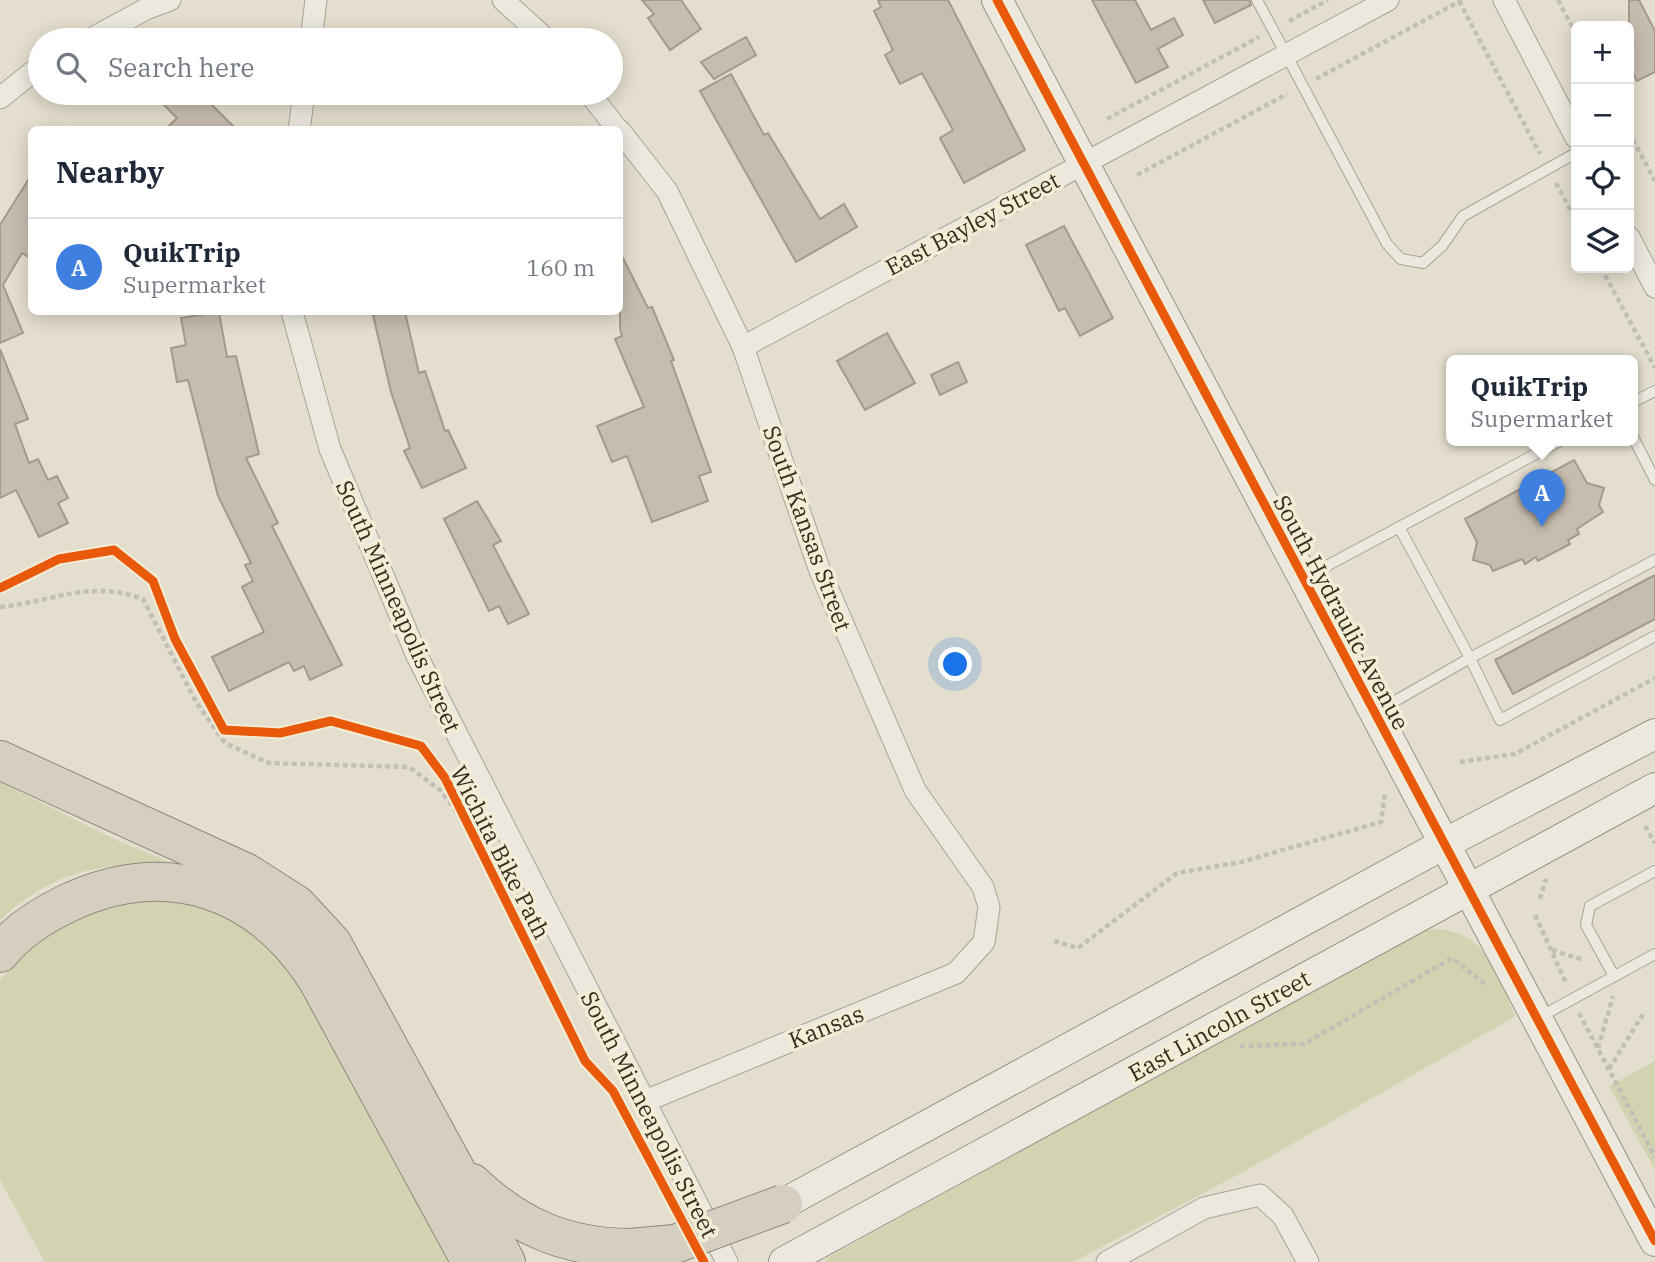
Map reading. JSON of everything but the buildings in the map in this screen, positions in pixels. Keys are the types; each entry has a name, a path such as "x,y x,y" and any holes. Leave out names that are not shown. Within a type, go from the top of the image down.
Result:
{"highway":[{"path":"0,760 247,873 297,905 332,943 506,1262"},
{"path":"0,953 48,913 94,891 140,881 180,882 205,888 251,910 286,939 310,968 471,1262"},
{"path":"452,1163 493,1203 546,1235 578,1245 629,1248 675,1244 783,1204"},
{"path":"440,1204 457,1262"}],"street":[{"path":"111,28 146,9 170,0"},
{"path":"312,28 316,0"},
{"path":"503,0 534,28"},
{"name":"South Hydraulic Avenue","path":"997,0 1655,1241"},
{"name":"East Bayley Street","path":"743,347 1388,0"},
{"path":"1503,0 1571,129"},
{"path":"0,98 28,76"},
{"path":"300,126 302,105"},
{"name":"South Kansas Street","path":"599,105 616,126"},
{"name":"South Kansas Street","path":"623,135 667,191 743,347 820,571 915,790 983,887 989,906 987,928"},
{"path":"1634,247 1655,287"},
{"name":"South Minneapolis Street","path":"293,315 306,371 330,449 416,656 727,1262"},
{"path":"783,1204 1444,844 1655,734"},
{"name":"East Lincoln Street","path":"784,1262 1655,788"},
{"name":"Kansas","path":"643,1102 956,973 984,942 987,928"},
{"path":"1108,1262 1204,1208 1260,1195 1283,1216 1308,1262"}],"lane":[{"path":"1257,0 1387,244 1401,259 1423,262 1442,246 1463,216 1571,156"},
{"path":"1638,400 1655,391"},
{"path":"1303,579 1551,446"},
{"path":"1638,446 1655,480"},
{"path":"1399,527 1470,658 1500,720 1655,636"},
{"path":"1373,713 1655,560"},
{"path":"1614,976 1586,925 1590,906 1655,871"},
{"path":"1537,1019 1655,954"}],"path":[{"path":"1107,120 1328,0"},
{"path":"1458,0 1571,213"},
{"path":"1558,0 1571,25"},
{"path":"1634,141 1655,181"},
{"path":"1604,273 1655,368"},
{"path":"0,607 37,603 77,590 121,591 143,599 196,702 225,743 269,763 328,767 409,767 440,790 471,830"},
{"path":"170,628 224,730"},
{"path":"1460,762 1515,754 1655,678"},
{"path":"1054,941 1078,948 1177,873 1241,862 1381,822 1386,786"},
{"path":"1645,826 1655,843"},
{"path":"1535,915 1573,999 1655,1157"},
{"path":"1551,950 1586,960"},
{"path":"1233,1047 1304,1044 1452,958"},
{"path":"1598,1049 1613,996"},
{"path":"1609,1069 1645,1010"}],"green space":[{"path":"0,782 116,840 170,862 121,865 79,873 40,890 0,920"},
{"path":"146,900 186,904 224,917 247,931 283,966 328,1032 449,1262 45,1262 0,1180 0,981 30,948 64,925 102,909"},
{"path":"1436,929 1454,932 1479,947 1496,972 1516,1016 1243,1172 1073,1262 825,1262 827,1258 1420,931"},
{"path":"1655,1061 1655,1170 1609,1086"}],"cycle path":[{"path":"997,0 1655,1241"},
{"name":"Wichita Bike Path","path":"0,588 59,559 114,550 153,581 175,639 224,730 280,733 331,721 421,746 445,778 585,1061 613,1091 704,1262"}],"place":[{"name":"QuikTrip","path":"1542,527"}]}
